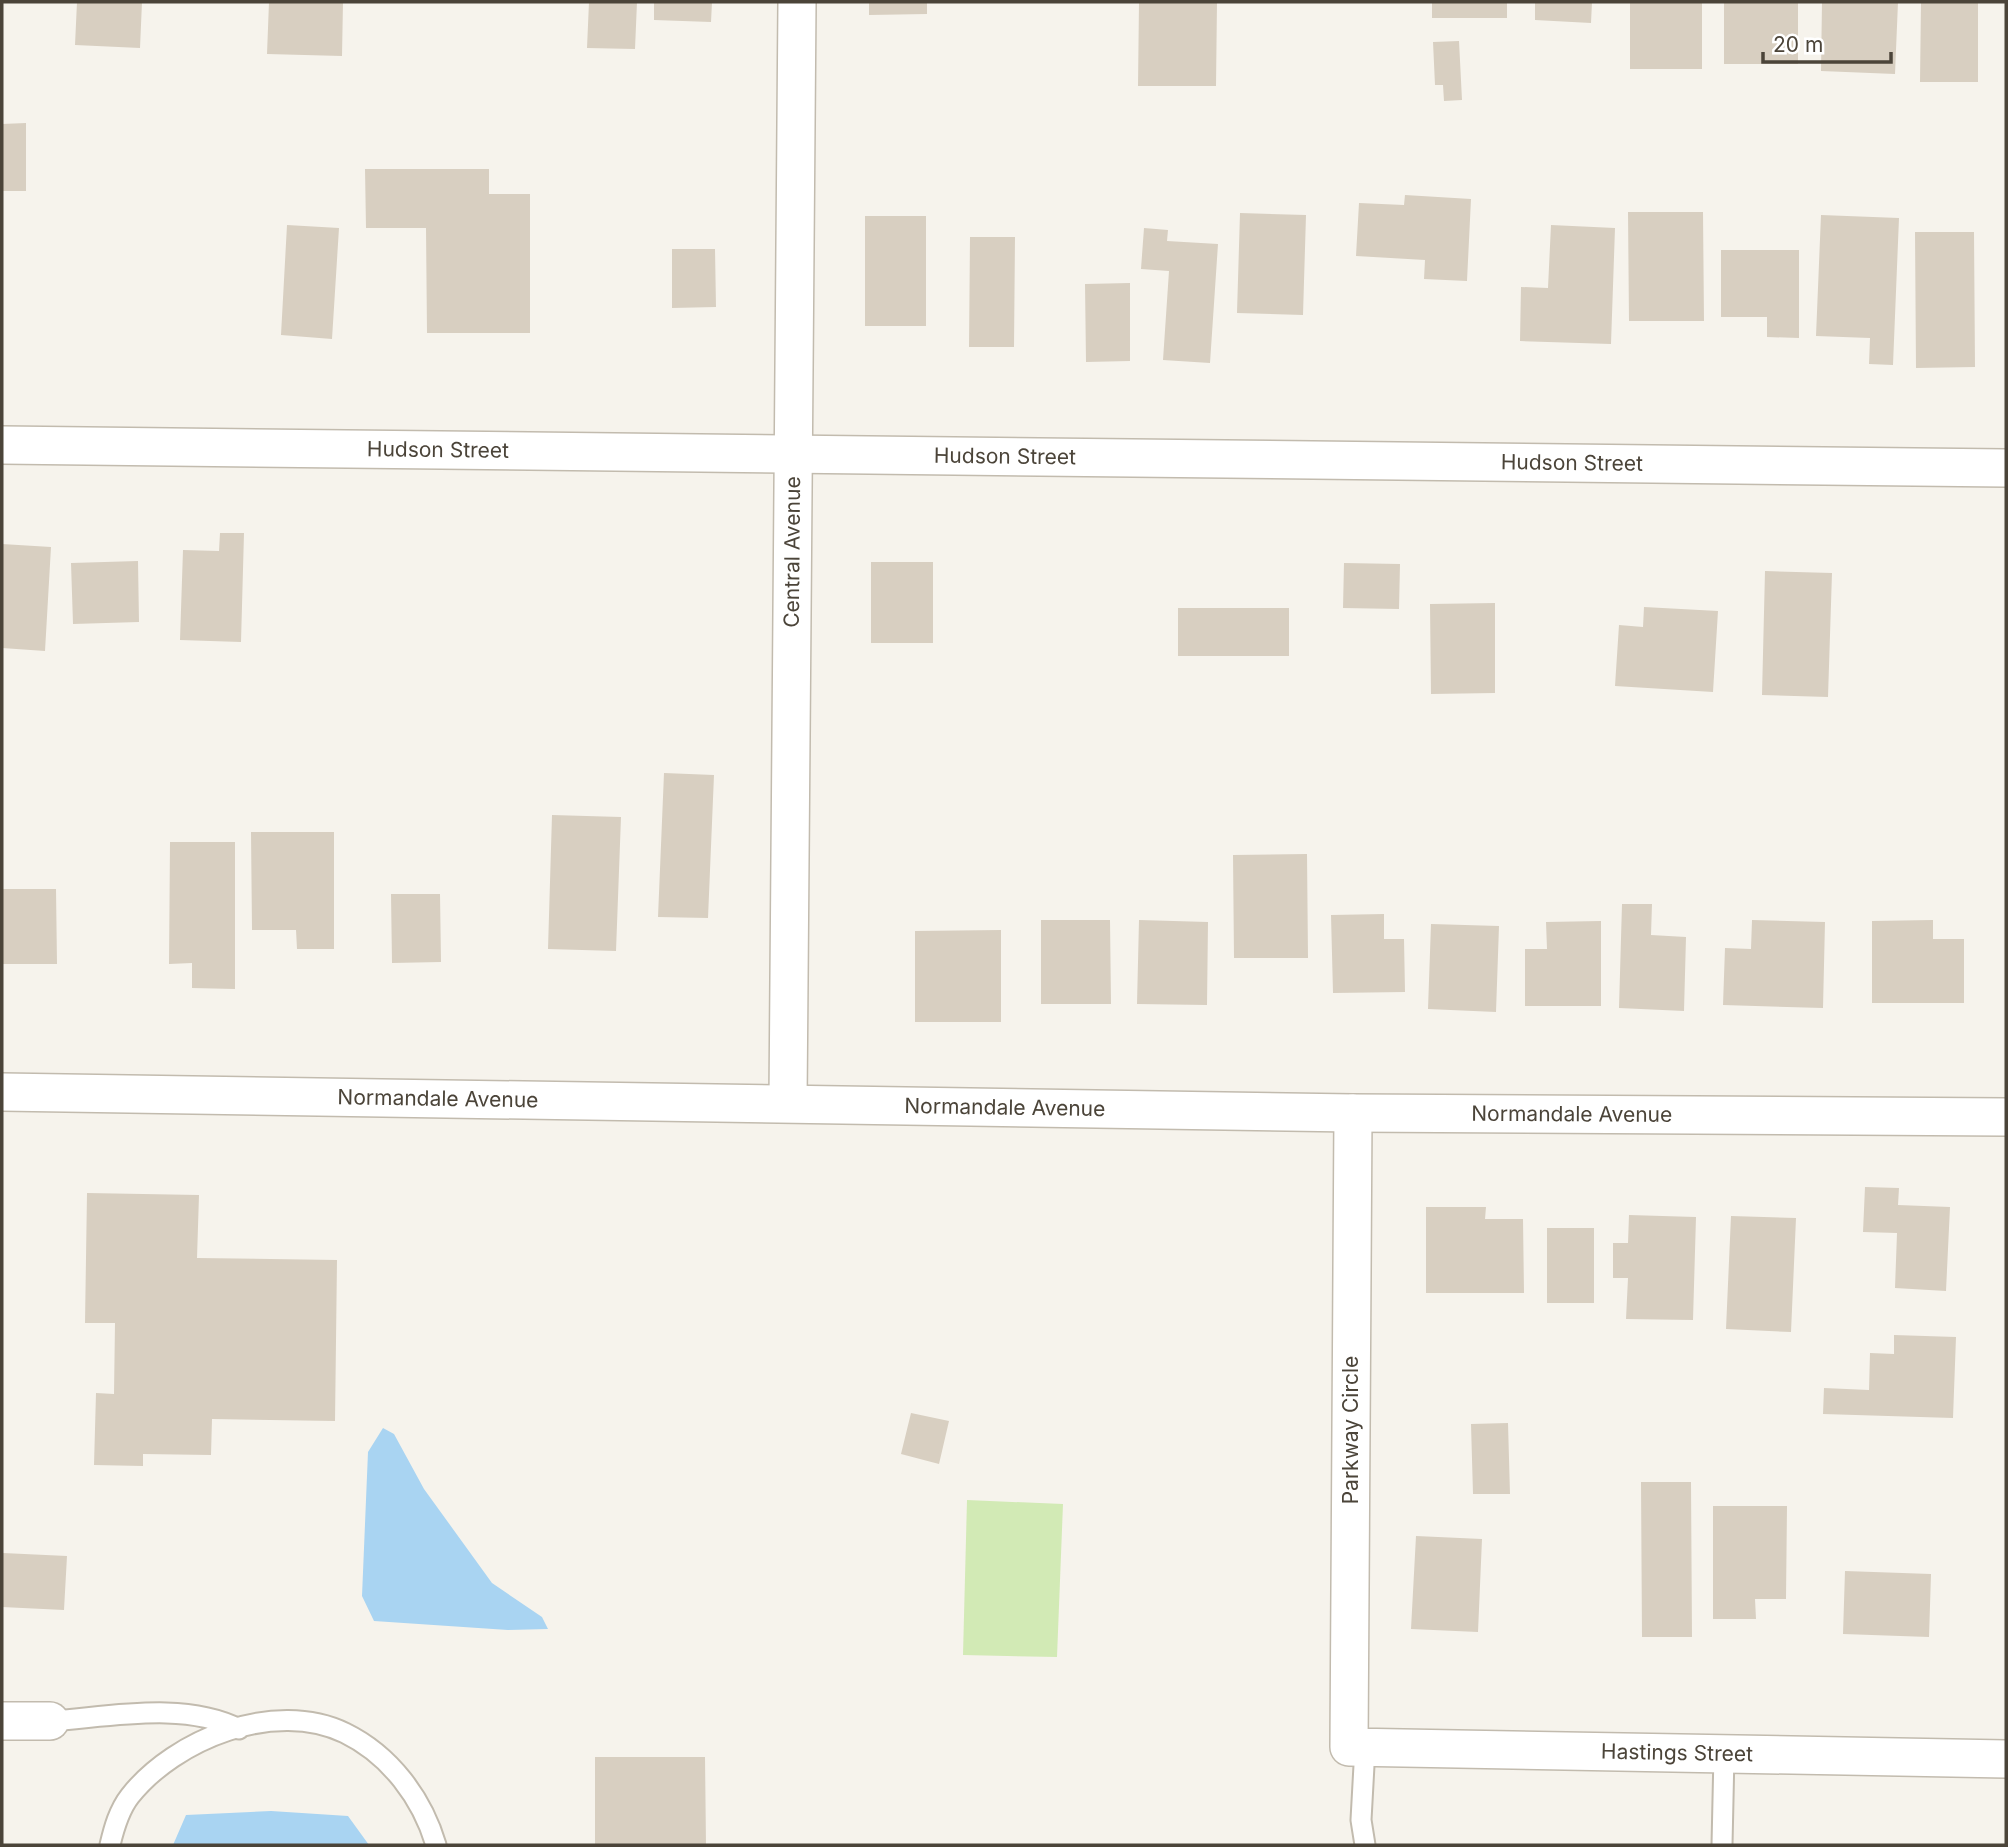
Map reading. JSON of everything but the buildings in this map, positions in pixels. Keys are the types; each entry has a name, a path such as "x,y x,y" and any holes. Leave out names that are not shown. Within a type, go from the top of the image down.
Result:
{"street":[{"name":"Central Avenue","path":"788,1102 797,2"},
{"name":"Hudson Street","path":"2,445 2006,468"},
{"name":"Normandale Avenue","path":"2,1092 788,1102 1353,1113 2006,1116"},
{"name":"Parkway Circle","path":"1353,1113 1357,1747"},
{"path":"2,1721 50,1721"},
{"name":"Hastings Street","path":"1357,1747 2006,1759"}],"lane":[{"path":"50,1721 191,1714 217,1718 239,1729"},
{"path":"110,1845 115,1824 128,1798 175,1754 239,1729 270,1722 319,1725 343,1732 365,1745 399,1776 421,1807 436,1845"},
{"path":"1357,1747 1365,1845"},
{"path":"1722,1845 1724,1754"}],"green space":[{"path":"967,1500 1063,1504 1057,1657 963,1655"}],"water":[{"path":"383,1428 394,1434 424,1489 492,1583 542,1617 548,1629 508,1630 374,1621 362,1596 368,1452"},
{"path":"271,1811 348,1816 369,1845 173,1845 186,1815"}]}
